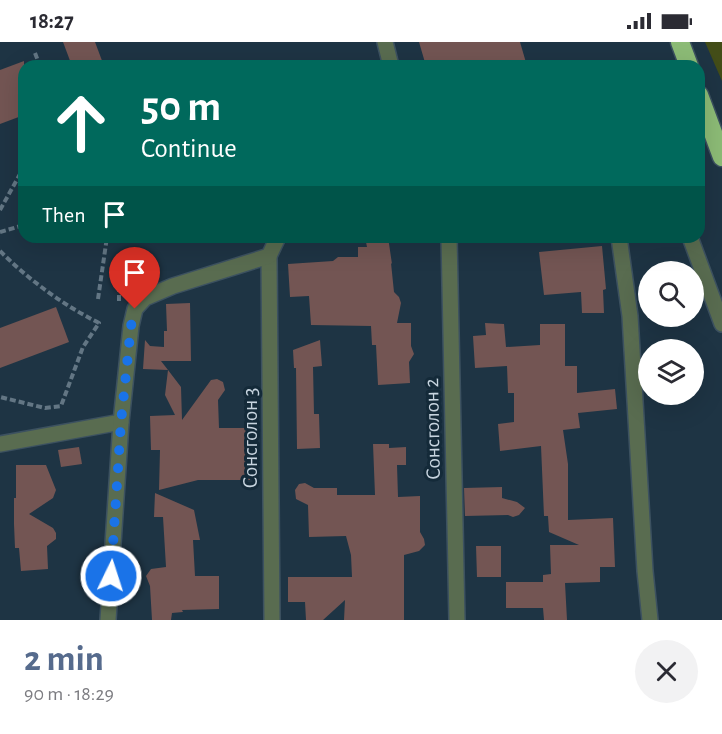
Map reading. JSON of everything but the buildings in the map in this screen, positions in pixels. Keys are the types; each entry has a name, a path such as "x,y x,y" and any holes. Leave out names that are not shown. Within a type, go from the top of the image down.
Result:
{"highway":[{"path":"680,42 687,60"},
{"path":"705,121 722,157"}],"street":[{"path":"385,42 390,60"},
{"path":"108,620 121,422 131,326 135,309 145,298 173,286 269,256 275,243"},
{"name":"Сонсголон 2","path":"449,243 457,620"},
{"path":"620,243 630,316 650,620"},
{"path":"692,243 722,324"},
{"name":"Сонсголон 3","path":"269,256 272,620"},
{"path":"0,444 121,422"}],"path":[{"path":"35,53 38,60"},
{"path":"0,210 18,178"},
{"path":"0,232 18,227"},
{"path":"98,299 106,243"},
{"path":"0,251 13,264 72,310 99,323 83,347 61,406 45,408 0,397"}],"green space":[{"path":"705,42 722,42 722,81"}],"route":[{"path":"111,576 121,422 131,326 135,309"}]}
